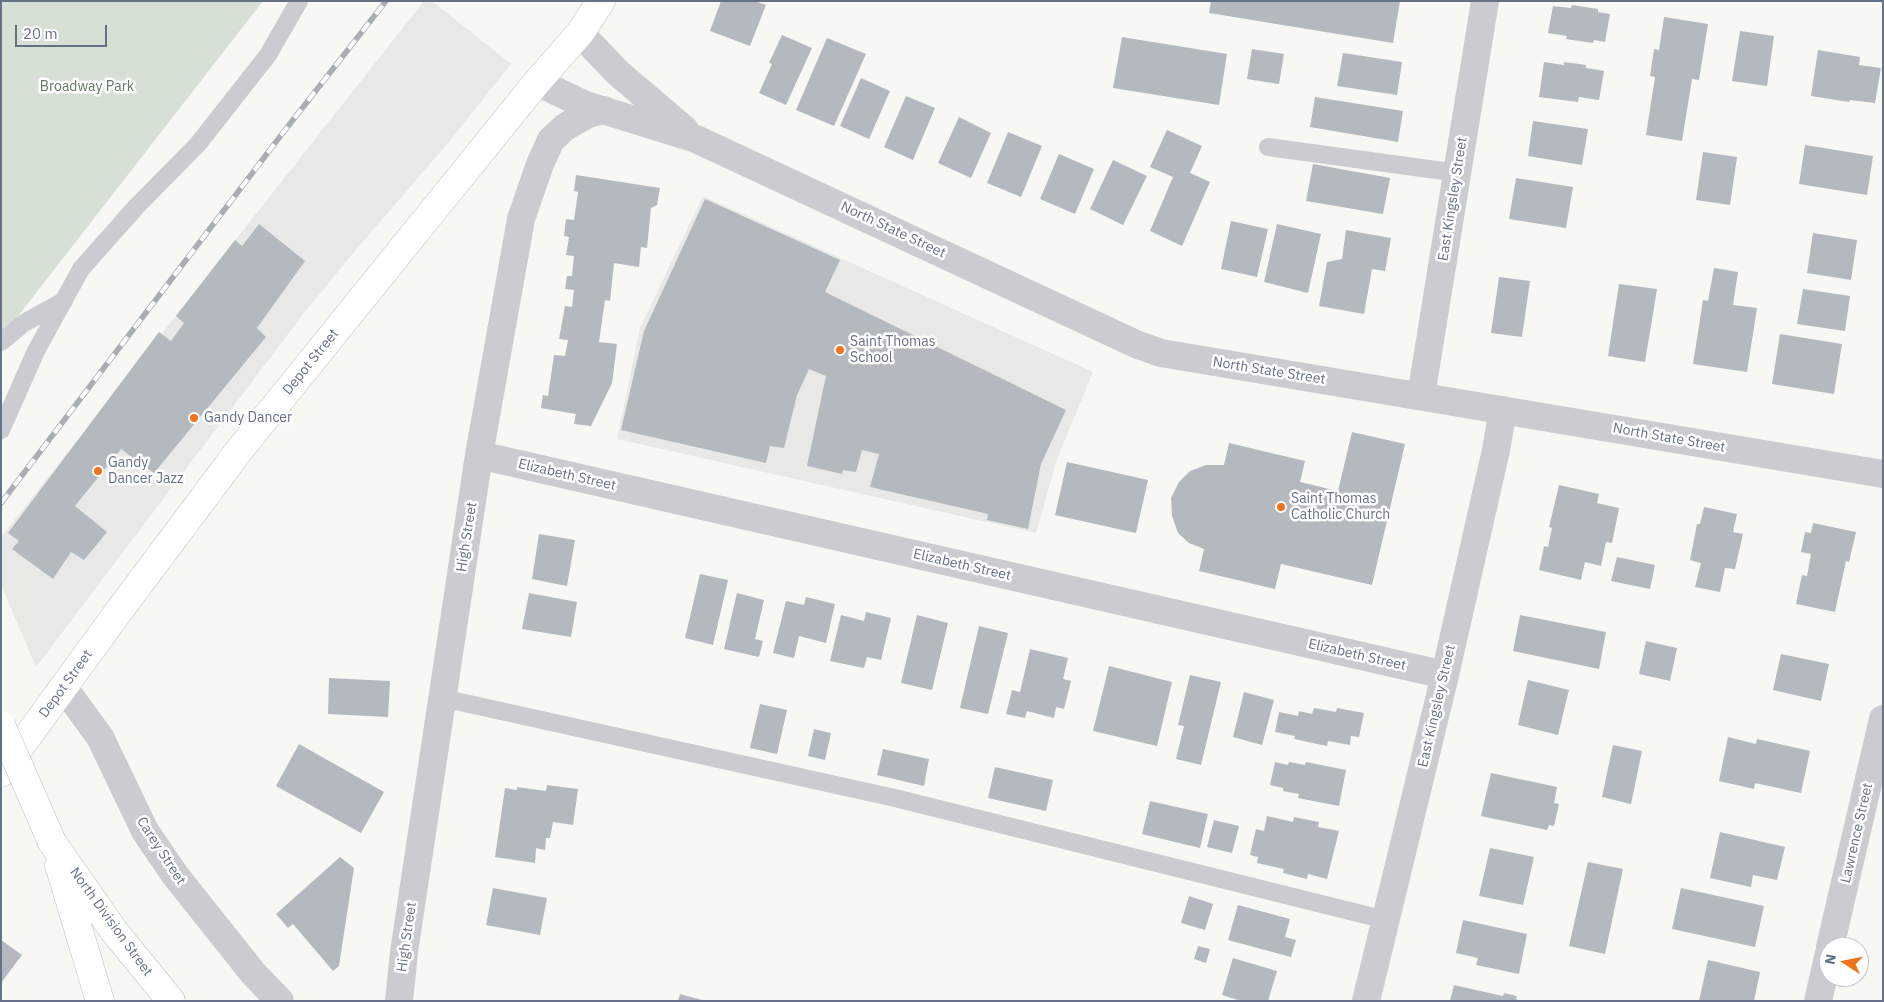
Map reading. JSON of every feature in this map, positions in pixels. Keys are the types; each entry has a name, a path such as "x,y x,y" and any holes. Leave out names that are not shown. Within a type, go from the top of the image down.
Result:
{"main road":[{"name":"Depot Street","path":"1,772 238,452 537,82 580,33 601,1"},
{"path":"1,726 52,842 100,1001"},
{"name":"North Division Street","path":"52,842 114,931 171,1001"}],"street":[{"name":"East Kingsley Street","path":"1421,396 1485,1"},
{"path":"580,33 616,72 696,139"},
{"path":"537,82 575,101 696,139"},
{"name":"High Street","path":"399,1001 404,952 479,455 521,219 540,164 551,140 565,127 588,114 604,110"},
{"name":"North State Street","path":"696,139 1130,341 1160,353 1883,474"},
{"name":"East Kingsley Street","path":"1366,1001 1445,675 1496,450 1503,410"},
{"name":"Elizabeth Street","path":"479,455 1445,675"},
{"name":"Carey Street","path":"64,688 100,738 145,831 175,875 253,973 280,1001"},
{"name":"Lawrence Street","path":"1832,937 1883,719"},
{"path":"1818,1001 1821,987"}],"lane":[{"path":"1,430 36,351 81,269 136,207 198,144 268,55 299,1"},
{"path":"1268,147 1458,173"},
{"path":"1,342 24,322 64,301"},
{"path":"442,698 895,798 1386,920"}],"shaded area":[{"path":"424,1 432,1 511,64 448,143 304,313 36,667 1,585 1,537"},
{"name":"Saint Thomas School","path":"703,196 1093,372 1057,459 1036,533 617,439 640,328"}],"green space":[{"name":"Broadway Park","path":"1,1 263,1 1,338"}],"building":[{"path":"721,1 755,1 766,5 750,46 710,31"},
{"path":"1211,1 1400,1 1393,43 1209,13"},
{"path":"1572,5 1598,9 1598,12 1610,14 1605,42 1594,40 1593,43 1566,39 1567,36 1548,33 1553,6 1571,8"},
{"path":"1664,17 1708,24 1699,80 1692,79 1682,141 1646,135 1655,77 1650,76 1654,49 1659,50"},
{"path":"1740,31 1774,36 1767,86 1732,81"},
{"path":"782,35 812,48 786,105 759,93 772,64 769,63"},
{"path":"1122,37 1227,54 1219,105 1113,88"},
{"path":"827,38 866,54 834,126 796,110"},
{"path":"1252,49 1284,54 1279,84 1247,79"},
{"path":"1818,50 1860,57 1859,65 1881,68 1875,103 1850,100 1849,102 1811,96"},
{"path":"1343,53 1402,62 1397,95 1337,86"},
{"path":"1544,62 1564,65 1564,62 1586,65 1586,68 1604,71 1599,100 1579,97 1578,102 1539,97"},
{"path":"861,78 890,91 869,139 840,126"},
{"path":"906,96 935,108 913,160 884,147"},
{"path":"1315,97 1403,111 1398,142 1310,127"},
{"path":"959,117 991,133 971,178 938,163"},
{"path":"1533,121 1588,129 1582,165 1528,156"},
{"path":"1167,130 1202,146 1190,173 1210,182 1182,246 1150,231 1173,177 1150,167"},
{"path":"1008,132 1042,146 1021,197 987,183"},
{"path":"1805,145 1873,156 1867,195 1799,184"},
{"path":"1703,152 1737,157 1730,205 1696,200"},
{"path":"1059,154 1094,169 1075,214 1040,199"},
{"path":"1113,160 1147,176 1123,225 1090,209"},
{"path":"1313,164 1390,178 1383,214 1306,201"},
{"path":"576,175 660,188 657,205 651,208 647,248 641,247 639,267 614,263 610,301 605,300 599,342 617,344 612,383 591,426 574,424 576,414 541,408 543,395 548,396 554,355 565,356 568,340 559,339 565,306 572,307 574,290 565,289 567,276 572,276 574,256 566,255 569,237 564,236 566,219 574,220 578,192 574,191"},
{"path":"1516,178 1573,187 1566,228 1509,219"},
{"name":"Saint Thomas School","path":"705,199 840,260 825,292 1066,410 1041,464 1028,529 987,520 988,514 870,487 879,454 862,450 856,472 843,470 842,474 807,466 826,376 809,369 797,395 784,448 770,446 766,463 621,430 644,331"},
{"path":"1231,221 1268,229 1257,277 1221,269"},
{"path":"259,224 305,261 257,328 266,337 154,473 121,449 75,506 107,532 84,560 71,552 53,579 12,549 19,541 8,533 159,332 171,341 184,323 176,316 235,240 242,246"},
{"path":"1277,224 1321,234 1308,293 1264,282"},
{"path":"1346,230 1391,238 1385,271 1372,269 1364,314 1319,306 1327,262 1342,259"},
{"path":"1813,233 1857,240 1851,280 1807,273"},
{"path":"1714,268 1738,272 1733,305 1757,308 1747,372 1693,364 1703,300 1708,301"},
{"path":"1499,277 1530,281 1522,337 1491,333"},
{"path":"1619,284 1657,289 1645,362 1608,356"},
{"path":"1803,289 1850,296 1845,331 1797,324"},
{"path":"1780,334 1842,344 1834,394 1772,384"},
{"name":"Saint Thomas Catholic Church","path":"1352,432 1405,444 1372,585 1281,564 1275,589 1199,571 1204,549 1189,543 1178,533 1172,516 1171,498 1179,482 1190,471 1206,465 1224,465 1229,443 1305,461 1300,482 1338,491"},
{"path":"1067,462 1148,480 1136,533 1055,515"},
{"path":"1559,485 1599,494 1597,503 1619,508 1612,543 1606,542 1601,566 1585,562 1581,580 1539,570 1544,546 1548,547 1552,528 1549,527"},
{"path":"1704,507 1737,514 1733,532 1743,534 1735,569 1725,568 1720,592 1695,587 1701,563 1690,560 1697,524 1700,524"},
{"path":"1813,523 1856,532 1849,562 1846,561 1835,612 1796,604 1802,575 1807,576 1811,554 1801,552 1805,532 1811,533"},
{"path":"539,534 575,540 567,586 532,579"},
{"path":"1617,557 1655,565 1650,589 1611,581"},
{"path":"700,574 728,580 713,645 685,638"},
{"path":"529,593 577,602 571,637 522,629"},
{"path":"737,593 764,600 755,639 763,641 759,657 724,649"},
{"path":"806,597 835,604 826,643 799,636 794,658 773,653 786,601 804,605"},
{"path":"866,612 891,618 881,660 867,657 864,668 830,661 841,615 864,621"},
{"path":"917,615 948,623 932,690 901,683"},
{"path":"1520,615 1606,632 1599,669 1513,651"},
{"path":"979,626 1008,633 988,714 960,708"},
{"path":"1646,641 1677,648 1670,681 1639,674"},
{"path":"1030,649 1068,658 1063,679 1071,681 1064,709 1056,707 1054,718 1027,711 1025,718 1006,714 1012,690 1020,692"},
{"path":"1781,654 1829,664 1821,701 1773,690"},
{"path":"1109,666 1172,682 1157,746 1093,731"},
{"path":"1190,675 1221,682 1201,765 1176,759 1184,726 1178,725"},
{"path":"329,678 390,681 388,717 328,714"},
{"path":"1528,680 1569,690 1558,735 1518,725"},
{"path":"1244,692 1274,700 1262,745 1233,737"},
{"path":"760,704 787,710 777,754 750,748"},
{"path":"1314,708 1336,712 1337,708 1364,713 1359,737 1351,736 1350,745 1328,741 1327,746 1294,739 1295,736 1275,732 1279,712 1298,716 1299,711 1312,714"},
{"path":"814,729 831,733 825,760 808,756"},
{"path":"1728,737 1756,744 1757,739 1810,751 1801,793 1755,783 1754,789 1719,781"},
{"path":"299,744 384,792 361,833 276,786"},
{"path":"1613,745 1642,751 1631,804 1602,797"},
{"path":"883,749 929,759 924,786 877,775"},
{"path":"1275,762 1288,765 1289,762 1305,765 1306,762 1346,770 1339,806 1298,798 1299,794 1283,791 1283,788 1270,785"},
{"path":"995,767 1053,780 1046,811 988,798"},
{"path":"1491,773 1557,787 1554,803 1559,804 1554,826 1549,825 1547,830 1481,816"},
{"path":"547,785 578,789 573,825 553,822 550,838 546,838 545,850 536,848 535,863 495,857 505,788 517,790 517,787 546,791"},
{"path":"1150,801 1208,814 1200,848 1142,834"},
{"path":"1267,816 1293,822 1294,817 1319,822 1318,827 1339,831 1327,879 1308,874 1307,879 1283,873 1284,869 1257,863 1258,857 1250,855 1256,829 1264,831"},
{"path":"1214,820 1239,826 1232,853 1207,847"},
{"path":"1720,832 1785,847 1777,880 1753,875 1751,887 1710,878"},
{"path":"1490,848 1534,857 1523,905 1479,896"},
{"path":"340,857 354,868 339,966 333,971 293,924 288,928 276,914"},
{"path":"1588,862 1623,869 1605,954 1569,946"},
{"path":"493,888 547,898 540,935 486,925"},
{"path":"1681,888 1764,906 1755,947 1672,929"},
{"path":"1189,896 1213,904 1205,930 1181,923"},
{"path":"1238,905 1290,919 1285,937 1296,940 1291,957 1228,940"},
{"path":"1463,920 1527,934 1519,974 1476,965 1478,958 1456,953"},
{"path":"1,940 22,955 1,983"},
{"path":"1198,946 1210,949 1206,963 1194,959"},
{"path":"1233,958 1277,971 1268,1001 1241,1001 1222,995"},
{"path":"1708,960 1760,972 1754,1001 1699,1001"},
{"path":"1454,985 1503,996 1504,993 1517,996 1516,999 1520,1001 1450,1001"},
{"path":"680,994 702,1000 702,1001 678,1001"}],"railway":[{"path":"1,503 282,134 386,1"}],"place":[{"name":"Saint Thomas School","path":"840,350"},
{"name":"Gandy Dancer","path":"194,418"},
{"name":"Gandy Dancer Jazz","path":"98,471"},
{"name":"Saint Thomas Catholic Church","path":"1281,507"}]}
